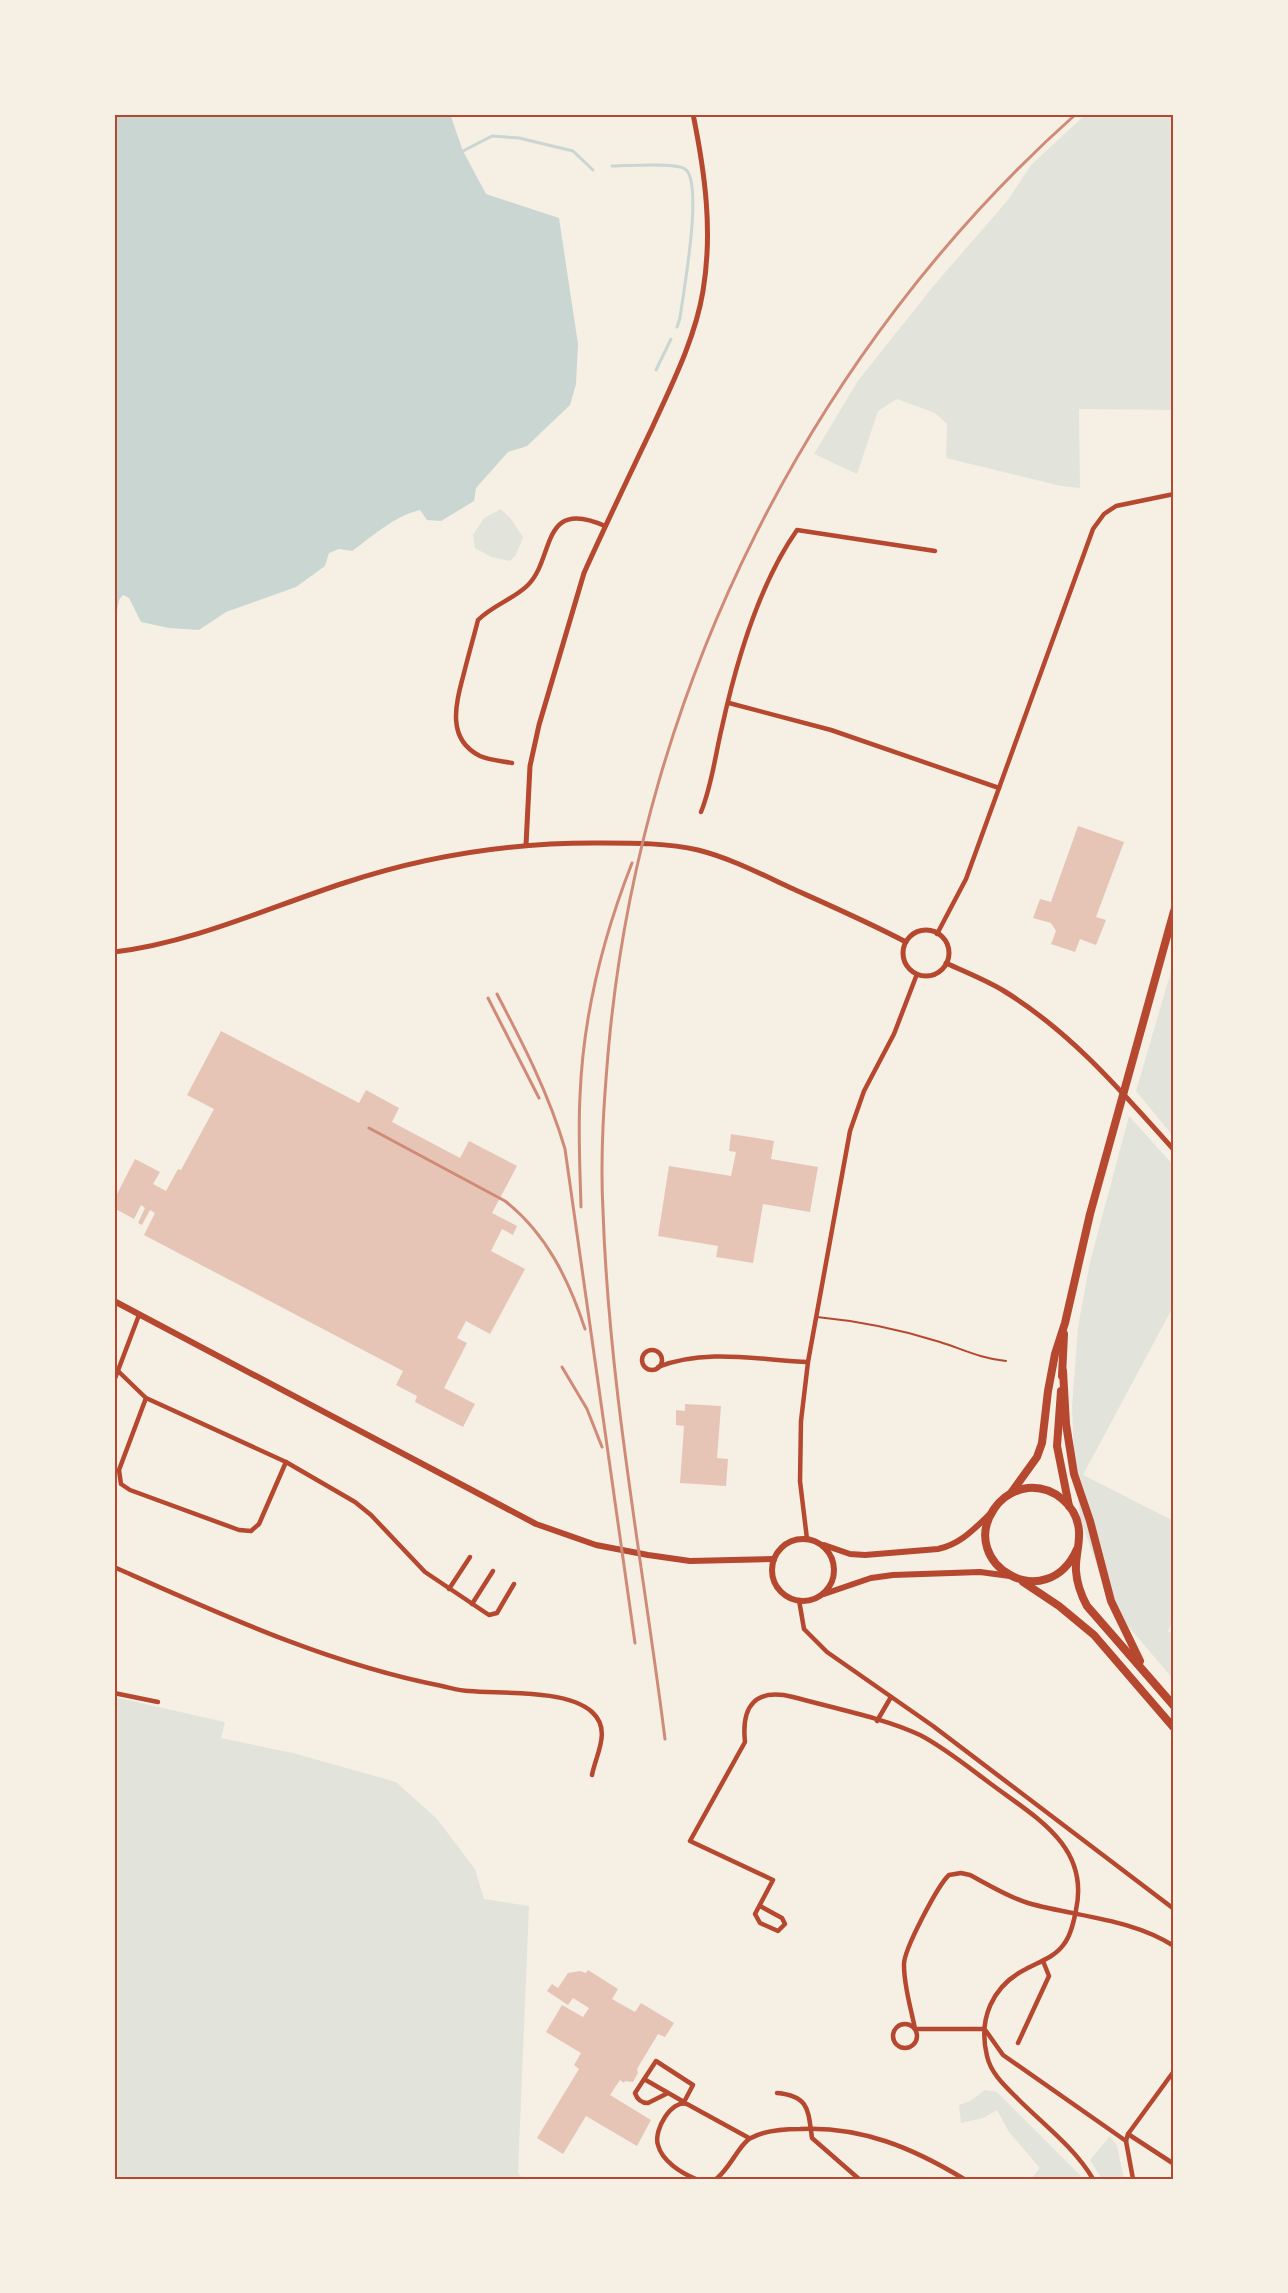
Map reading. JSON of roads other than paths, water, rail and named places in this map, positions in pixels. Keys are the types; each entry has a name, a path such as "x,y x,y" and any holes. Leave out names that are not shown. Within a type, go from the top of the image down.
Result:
{"highway":[{"path":"1174,911 1090,1214 1065,1323 1055,1354 1042,1443 1037,1457 1011,1493 997,1504 986,1529 987,1548 996,1564 1010,1576 1059,1606 1094,1635 1174,1728"},
{"path":"1065,1323 1057,1426 1058,1446 1069,1506"},
{"path":"1063,1371 1067,1434 1074,1474 1090,1521 1111,1601 1146,1672"},
{"path":"1011,1493 1038,1488 1055,1494 1069,1506 1074,1513 1079,1531 1077,1583 1087,1606 1174,1706"},
{"path":"1018,1579 1036,1581 1054,1576 1068,1565 1077,1549"}],"main road":[{"path":"114,1301 536,1524 596,1545 690,1561 774,1559"},
{"path":"992,1512 964,1538 950,1546 938,1549 865,1555 850,1554 807,1539 787,1543 774,1559 772,1569 775,1583 785,1595 799,1600 812,1599 865,1580 893,1575 980,1572 1010,1576"},
{"path":"819,1544 830,1554 833,1569 830,1584 820,1595"}],"street":[{"path":"526,844 528,777 539,725 574,601 605,526 684,357 703,292 708,232 707,194 693,114"},
{"path":"937,934 966,879 1093,529 1104,514 1116,507 1128,502 1174,494"},
{"path":"512,763 482,756 468,747 459,735 455,705 478,620 487,611 526,587 534,578 547,544 559,526 570,519 581,518 605,526"},
{"path":"700,813 709,793 722,726 756,611 771,574 797,530 935,550"},
{"path":"729,703 831,730 999,788"},
{"path":"114,951 151,946 200,932 381,872 449,856 526,844 655,844 696,850 726,859 906,942"},
{"path":"919,931 932,931 937,934 947,945 946,963 933,975 916,974 908,968 904,959 903,952 906,942 919,931"},
{"path":"946,963 1002,990 1029,1008 1099,1067 1174,1150"},
{"path":"807,1539 800,1461 801,1421 808,1362 856,1111 898,1024 916,974"},
{"path":"114,1382 139,1315"},
{"path":"666,1364 657,1352 646,1352 642,1358 642,1364 646,1369 653,1370 666,1364 704,1357 726,1356 808,1362"},
{"path":"658,1367 661,1359"},
{"path":"118,1371 146,1398 286,1462 363,1508 420,1569 489,1615 497,1613 514,1584"},
{"path":"146,1398 119,1470 121,1484 130,1490 240,1530 251,1531 259,1524 286,1462"},
{"path":"449,1590 470,1557"},
{"path":"114,1567 204,1608 284,1640 392,1674 467,1691 526,1694 575,1702 592,1711 602,1728 602,1742 592,1775"},
{"path":"472,1604 493,1571"},
{"path":"799,1600 800,1618 804,1629 827,1652 933,1726 1174,1909"},
{"path":"114,1694 158,1702"},
{"path":"760,1906 782,1918 785,1924 782,1929 778,1931 760,1923 755,1914 773,1880 690,1840 745,1742 743,1725 747,1711 757,1699 765,1695 780,1694 919,1735 936,1745 1050,1830 1064,1845 1076,1868 1079,1888 1075,1915 1064,1945 1043,1961 1012,1977 1000,1988 985,2015 987,2056 995,2074 1078,2159 1093,2179"},
{"path":"876,1721 891,1697"},
{"path":"984,2029 915,2029 908,2025 900,2025 893,2035 895,2043 901,2048 913,2046 917,2040 915,2029 905,1976 905,1955 946,1877 961,1873 970,1875 1025,1902 1075,1915 1133,1926 1174,1946"},
{"path":"1018,2043 1049,1976 1043,1961"},
{"path":"984,2029 994,2046 1008,2059 1126,2142"},
{"path":"668,2092 652,2103 641,2102 635,2092 656,2061 693,2085 684,2102 676,2105 667,2116 658,2131 657,2144 668,2160 696,2179"},
{"path":"1133,2179 1126,2142 1128,2134 1174,2071"},
{"path":"644,2079 749,2138"},
{"path":"777,2093 789,2094 805,2104 809,2112 812,2138 859,2179"},
{"path":"716,2179 749,2138 782,2129 835,2128 883,2139 928,2158 964,2179"},
{"path":"1128,2134 1174,2164"}],"lane":[{"path":"817,1317 886,1326 987,1359 1006,1361"}],"waterway":[{"path":"463,151 492,136 519,138 573,151 593,170"},
{"path":"612,166 680,167 685,169 690,178 693,194 691,239 677,327"},
{"path":"656,370 671,339"}],"railway":[{"path":"665,1739 619,1410 606,1277 602,1169 609,1043 628,911 659,782 701,656 756,535 820,419 896,309 981,207 1076,114"},
{"path":"581,1207 579,1110 585,1037 604,948 632,863"},
{"path":"497,994 543,1089 565,1149 635,1643"},
{"path":"488,998 539,1098"},
{"path":"369,1128 505,1201 520,1214 533,1228 554,1259 572,1293 585,1329"},
{"path":"562,1367 587,1409 602,1447"}]}
